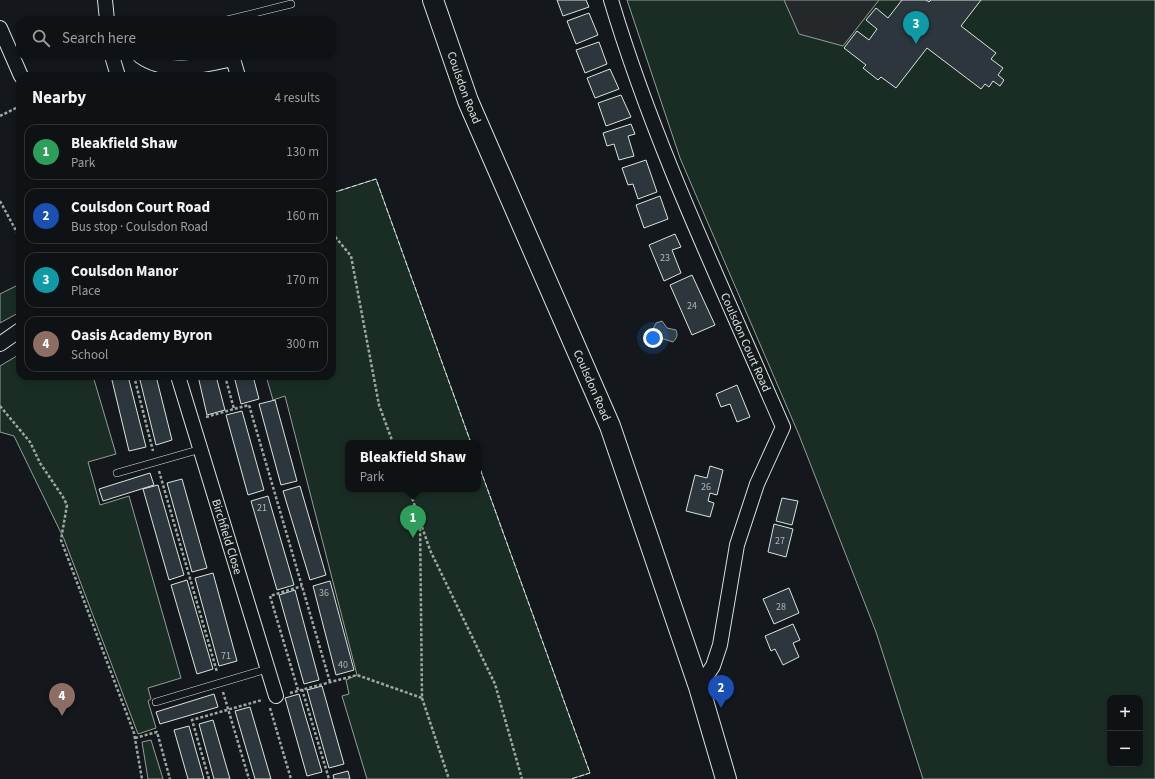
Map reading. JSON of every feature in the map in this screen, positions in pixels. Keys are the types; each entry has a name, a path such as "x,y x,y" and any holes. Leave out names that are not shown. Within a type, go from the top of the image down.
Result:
{"main road":[{"name":"Coulsdon Road","path":"433,0 468,101 610,426 699,686 726,779"}],"street":[{"path":"105,0 107,16"},
{"name":"Coulsdon Court Road","path":"611,0 621,33 669,163 783,427 757,484 737,545 720,645 712,666 699,686"},
{"path":"0,28 19,72"},
{"path":"113,60 117,72"},
{"path":"148,60 160,66 185,68 223,60"},
{"path":"234,60 237,72"},
{"path":"0,344 16,333"},
{"name":"Birchfield Close","path":"179,380 267,669 272,697"}],"lane":[{"path":"243,16 291,4"},
{"path":"117,473 201,449"},
{"path":"156,702 221,684 267,669"}],"path":[{"path":"0,116 16,108"},
{"path":"0,201 16,231"},
{"path":"336,237 351,256 379,405 392,440"},
{"path":"135,380 156,462 249,779"},
{"path":"226,380 234,409"},
{"path":"192,421 249,405 330,682"},
{"path":"0,406 30,442 40,463 67,505 61,540 135,738 142,779"},
{"path":"410,492 430,550 495,684 522,779"},
{"path":"420,522 422,698 449,779"},
{"path":"298,690 270,596 302,586"},
{"path":"209,779 192,720 357,675 422,698"},
{"path":"302,689 329,779"},
{"path":"272,697 291,779"},
{"path":"135,738 156,732 170,779"}],"green space":[{"path":"627,0 1155,0 1155,779 923,779 876,632 799,435 680,158"},
{"path":"376,179 470,440 345,440 345,492 481,492 481,471 590,773 571,779 367,779 342,696 349,694 346,680 357,675 285,396 273,400 267,380 336,380 336,192"},
{"path":"16,286 16,314 0,323 0,294"},
{"path":"16,356 16,380 94,380 116,454 88,462 100,505 129,496 181,678 148,688 151,699 148,701 156,728 138,734 64,539 14,436 0,432 0,366"},
{"path":"151,740 163,779 148,779 142,742"}],"shaded area":[{"path":"784,0 879,0 843,46 799,34"}],"water":[{"path":"662,321 667,328 676,330 677,336 673,342 657,337 653,334 653,329 656,323"}],"building":[{"path":"557,0 586,0 589,7 563,16"},
{"path":"902,0 926,0 929,2 931,0 981,0 961,26 996,53 991,59 1003,68 998,75 1004,80 1000,86 993,81 989,87 985,84 981,89 927,48 896,88 881,77 878,80 863,68 866,65 844,48 857,31 869,40 877,29 866,20 876,8 888,18"},
{"path":"589,13 598,35 576,44 567,21"},
{"path":"599,42 607,64 585,73 576,50"},
{"path":"610,69 619,89 595,98 587,78"},
{"path":"621,95 631,117 606,126 598,103"},
{"path":"631,124 635,134 628,136 634,156 619,160 614,144 607,146 603,133"},
{"path":"646,160 657,192 638,199 633,184 628,185 622,168"},
{"path":"660,196 668,219 644,228 636,205"},
{"path":"675,234 681,247 672,250 681,273 664,281 649,245"},
{"path":"692,275 715,325 692,335 670,285"},
{"path":"112,380 129,380 146,447 129,451"},
{"path":"140,380 157,380 172,440 156,445"},
{"path":"199,380 217,380 225,410 207,415"},
{"path":"235,380 254,380 259,399 241,404"},
{"path":"737,385 750,417 737,422 730,404 721,407 716,394"},
{"path":"275,400 297,481 281,485 259,404"},
{"path":"242,411 264,490 248,495 226,415"},
{"path":"710,466 723,470 717,495 710,493 708,501 714,503 710,517 686,511 695,475 707,478"},
{"path":"150,473 154,485 103,501 99,489"},
{"path":"182,479 207,568 192,572 167,483"},
{"path":"158,485 184,575 169,580 143,489"},
{"path":"300,486 326,575 310,580 283,491"},
{"path":"268,496 294,585 277,590 251,501"},
{"path":"782,498 798,501 792,525 776,521"},
{"path":"774,524 793,529 786,557 768,552"},
{"path":"213,573 237,661 219,666 195,578"},
{"path":"187,580 213,669 197,674 171,585"},
{"path":"330,581 354,670 336,675 313,586"},
{"path":"789,588 799,613 774,624 763,599"},
{"path":"295,590 319,680 304,684 279,595"},
{"path":"793,624 800,640 793,643 799,657 783,665 775,649 771,651 765,636"},
{"path":"322,686 344,764 329,768 307,690"},
{"path":"214,694 218,707 160,724 156,712"},
{"path":"299,694 322,772 307,776 285,698"},
{"path":"250,707 271,779 255,779 235,711"},
{"path":"213,720 230,779 214,779 199,724"},
{"path":"189,726 204,779 188,779 174,730"},
{"path":"348,771 350,779 334,779 333,775"}],"fence":[{"path":"336,192 376,179 470,440"},
{"path":"481,471 590,773 571,779"}],"place":[{"name":"Coulsdon Manor","path":"916,44"},
{"name":"Bleakfield Shaw","path":"413,538"},
{"name":"Coulsdon Court Road","path":"721,708"},
{"name":"Oasis Academy Byron","path":"62,716"}]}
